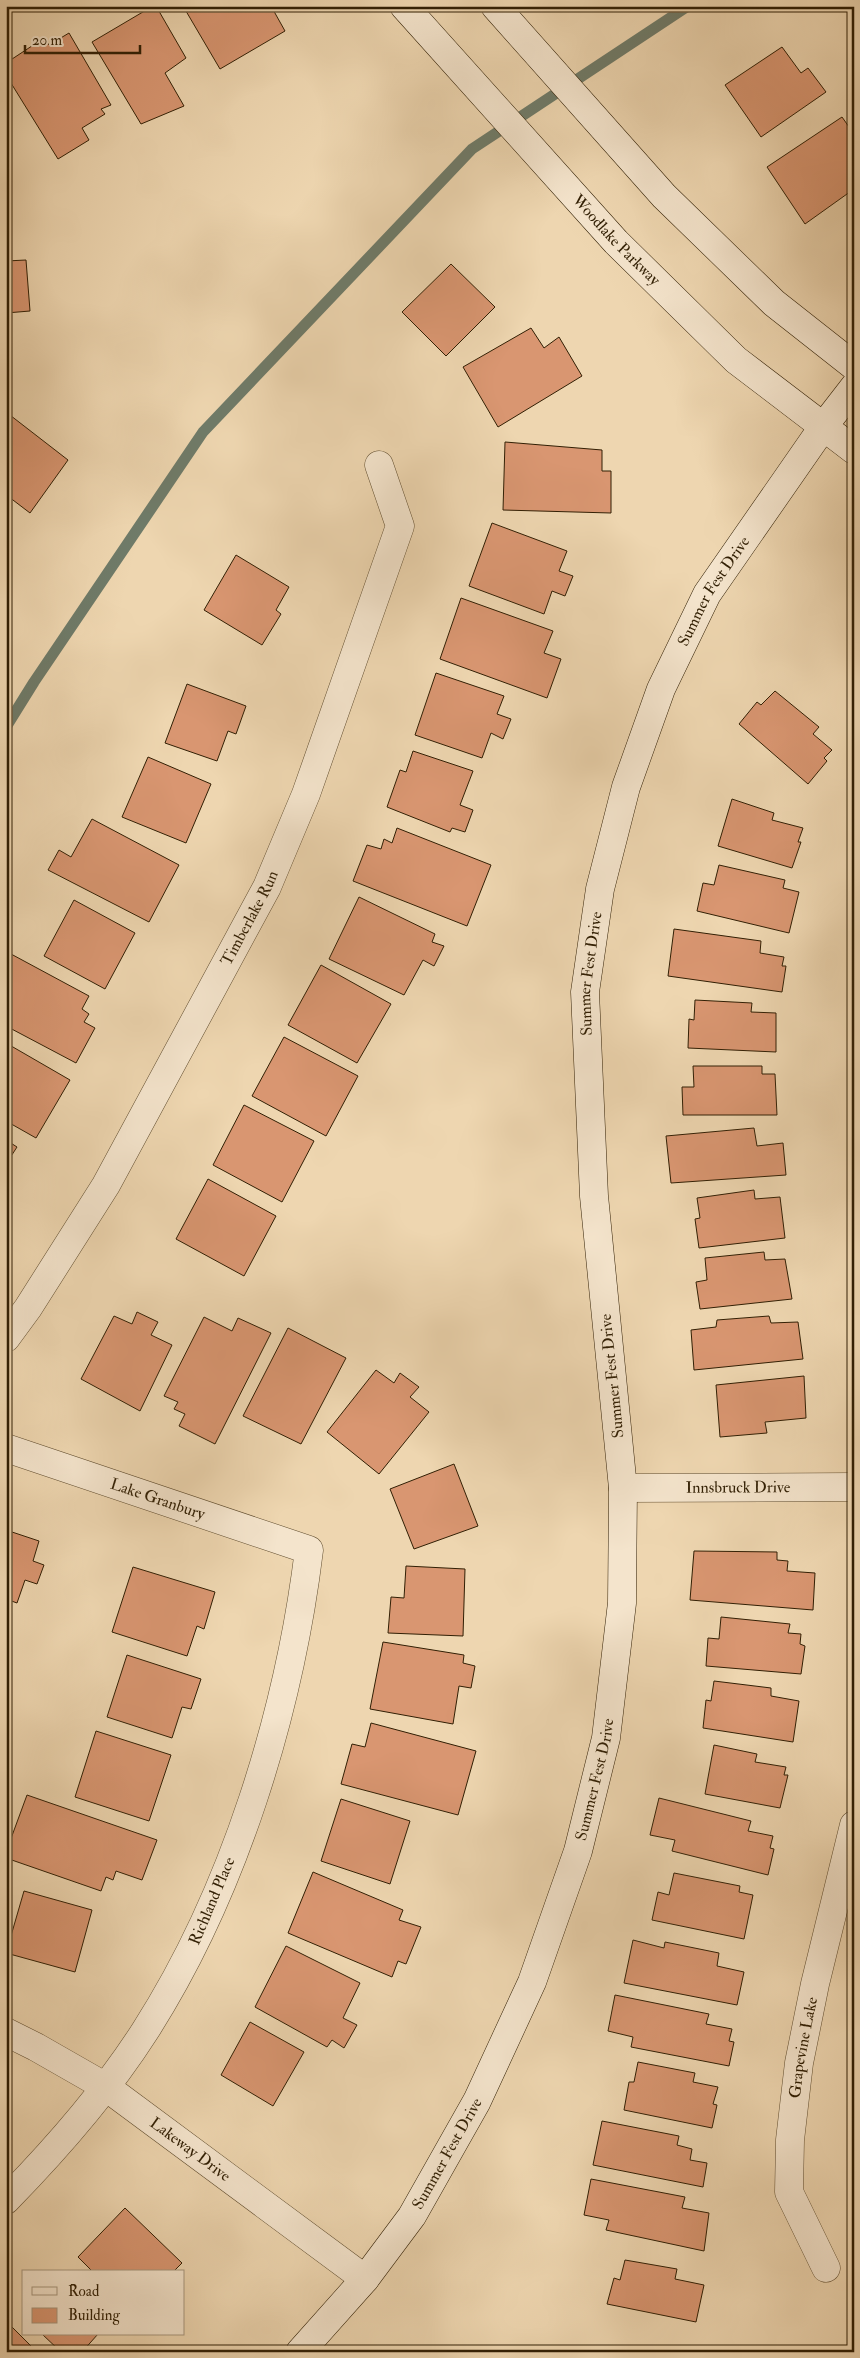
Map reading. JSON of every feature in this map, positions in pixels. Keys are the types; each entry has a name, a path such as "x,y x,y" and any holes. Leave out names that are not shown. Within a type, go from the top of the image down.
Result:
{"street":[{"name":"Woodlake Parkway","path":"404,6 616,242 736,360 854,450"},
{"path":"495,6 664,196 774,303 854,366"},
{"name":"Summer Fest Drive","path":"300,2352 365,2279 412,2216 477,2102 532,1982 578,1851 606,1738 622,1602 623,1488 594,1196 585,992 600,889 626,787 665,680 707,594 823,427 854,387"},
{"name":"Timberlake Run","path":"6,1338 106,1185 267,887 306,794 400,526 379,465"},
{"name":"Lake Granbury","path":"6,1448 309,1550"},
{"name":"Innsbruck Drive","path":"623,1488 854,1487"},
{"name":"Richland Place","path":"6,2200 106,2087 145,2031 183,1965 219,1891 255,1792 289,1674 302,1612 309,1550"},
{"name":"Grapevine Lake","path":"826,2268 789,2192 790,2140 799,2063 815,1984 854,1825"},
{"name":"Lakeway Drive","path":"6,2032 36,2046 106,2087 365,2279"}],"building":[{"path":"156,6 186,58 165,73 184,106 141,124 92,42"},
{"path":"183,6 271,6 285,31 220,69"},
{"path":"69,33 111,105 101,109 105,114 82,128 89,140 58,159 6,75 6,63 44,38 49,45"},
{"path":"782,47 801,73 808,68 826,92 761,137 725,85"},
{"path":"842,117 854,134 854,189 805,224 767,167"},
{"path":"26,260 30,311 6,313 6,261"},
{"path":"451,264 495,307 446,356 402,312"},
{"path":"531,328 544,348 559,337 582,376 498,427 463,367"},
{"path":"6,412 68,460 30,513 9,497 6,502"},
{"path":"505,442 602,450 602,471 611,471 611,513 503,510"},
{"path":"492,523 567,551 559,571 573,576 565,596 552,591 544,614 469,586"},
{"path":"236,555 289,587 276,610 281,614 262,645 204,610"},
{"path":"461,598 553,631 544,653 561,659 547,698 440,659"},
{"path":"436,673 504,696 497,714 511,719 503,739 491,733 482,758 415,735"},
{"path":"187,684 246,706 236,734 228,731 217,761 165,743"},
{"path":"775,691 819,727 813,734 832,750 824,758 827,761 808,784 739,724 757,702 761,705"},
{"path":"413,751 473,771 460,805 473,810 465,832 452,828 450,832 387,807 400,770 406,772"},
{"path":"148,757 211,784 186,843 122,817"},
{"path":"732,799 774,813 772,820 803,828 798,842 801,842 792,868 718,846"},
{"path":"92,819 179,865 149,922 48,870 59,850 71,857"},
{"path":"397,828 491,865 467,926 353,881 367,845 381,849 384,839 392,843"},
{"path":"719,865 785,880 783,888 799,892 789,933 697,911 703,883 714,885"},
{"path":"359,897 435,934 432,942 444,946 434,966 423,960 404,995 329,959"},
{"path":"74,900 135,933 105,989 44,956"},
{"path":"674,929 761,941 760,953 784,957 782,966 786,966 782,992 668,976"},
{"path":"11,954 89,996 82,1009 89,1014 84,1022 95,1028 76,1063 6,1026 6,964"},
{"path":"321,965 391,1004 357,1063 288,1025"},
{"path":"695,1000 752,1003 751,1012 776,1013 776,1052 688,1048 689,1019 694,1020"},
{"path":"284,1037 358,1076 326,1136 252,1096"},
{"path":"6,1043 70,1080 36,1138 6,1121"},
{"path":"693,1066 762,1066 762,1074 775,1074 777,1115 683,1115 682,1087 694,1087"},
{"path":"244,1105 314,1141 282,1202 213,1165"},
{"path":"754,1128 757,1146 783,1143 786,1175 671,1183 666,1136"},
{"path":"6,1140 17,1147 6,1164"},
{"path":"208,1179 276,1216 244,1276 176,1239"},
{"path":"754,1190 755,1199 780,1197 785,1238 699,1248 695,1219 700,1218 697,1198"},
{"path":"764,1252 765,1260 785,1259 792,1299 700,1309 696,1282 707,1280 705,1258"},
{"path":"137,1312 158,1322 151,1335 172,1345 140,1411 81,1379 114,1316 132,1324"},
{"path":"769,1316 771,1323 798,1322 803,1359 694,1370 691,1330 716,1327 717,1320"},
{"path":"204,1317 232,1331 238,1318 271,1333 215,1444 179,1426 185,1414 174,1409 178,1402 164,1396"},
{"path":"288,1328 346,1358 301,1444 243,1416"},
{"path":"376,1370 394,1383 400,1373 419,1387 410,1397 429,1412 379,1474 327,1432"},
{"path":"804,1376 806,1418 765,1422 767,1433 720,1437 716,1385"},
{"path":"454,1464 478,1526 414,1549 390,1489"},
{"path":"6,1530 39,1541 33,1561 44,1565 37,1584 25,1580 17,1603 6,1599"},
{"path":"694,1551 777,1552 777,1560 788,1561 787,1571 815,1573 813,1610 690,1600"},
{"path":"406,1566 465,1569 463,1636 388,1633 391,1597 404,1598"},
{"path":"133,1567 215,1592 204,1629 197,1626 187,1656 112,1632"},
{"path":"721,1617 790,1624 788,1633 801,1634 800,1644 805,1646 801,1674 706,1666 708,1638 719,1639"},
{"path":"383,1642 464,1655 463,1663 475,1666 471,1688 459,1686 453,1724 370,1709"},
{"path":"127,1655 201,1679 191,1709 182,1707 172,1738 107,1717"},
{"path":"714,1681 771,1688 771,1696 799,1701 793,1742 703,1728 706,1700 711,1701"},
{"path":"371,1723 476,1751 458,1815 341,1784 352,1744 365,1747"},
{"path":"96,1731 171,1755 149,1821 75,1797"},
{"path":"714,1745 757,1754 755,1762 786,1767 784,1775 788,1775 780,1808 705,1794"},
{"path":"27,1795 157,1840 142,1880 116,1871 113,1880 106,1877 101,1891 6,1858 6,1852"},
{"path":"659,1798 751,1821 748,1831 773,1836 770,1848 774,1849 768,1875 672,1851 675,1840 650,1835"},
{"path":"341,1799 410,1821 390,1884 321,1861"},
{"path":"313,1872 403,1910 399,1920 421,1927 406,1964 398,1961 392,1977 288,1933"},
{"path":"674,1873 740,1886 739,1892 753,1895 744,1939 652,1920 658,1892 669,1895"},
{"path":"24,1891 92,1910 75,1972 6,1953"},
{"path":"633,1940 664,1948 665,1942 719,1953 717,1966 744,1972 737,2005 624,1983"},
{"path":"286,1946 360,1983 343,2018 357,2025 344,2048 332,2040 327,2047 255,2007"},
{"path":"615,1995 709,2014 706,2024 732,2029 729,2041 734,2042 729,2066 631,2047 633,2037 608,2031"},
{"path":"250,2022 304,2052 273,2106 221,2075"},
{"path":"638,2062 695,2073 693,2082 718,2087 713,2104 717,2105 712,2128 624,2110 629,2082 634,2082"},
{"path":"602,2121 679,2136 677,2145 692,2149 690,2160 707,2163 703,2187 593,2165"},
{"path":"591,2179 685,2197 682,2208 709,2213 704,2251 606,2230 609,2220 584,2215"},
{"path":"125,2208 182,2263 175,2270 91,2270 78,2257"},
{"path":"625,2260 677,2269 675,2279 704,2285 696,2322 607,2304 614,2278 620,2280"},
{"path":"6,2321 37,2352 6,2352"},
{"path":"44,2336 96,2336 82,2352 61,2352"}],"waterway":[{"path":"6,727 34,682 203,432 472,149 688,6"}]}
